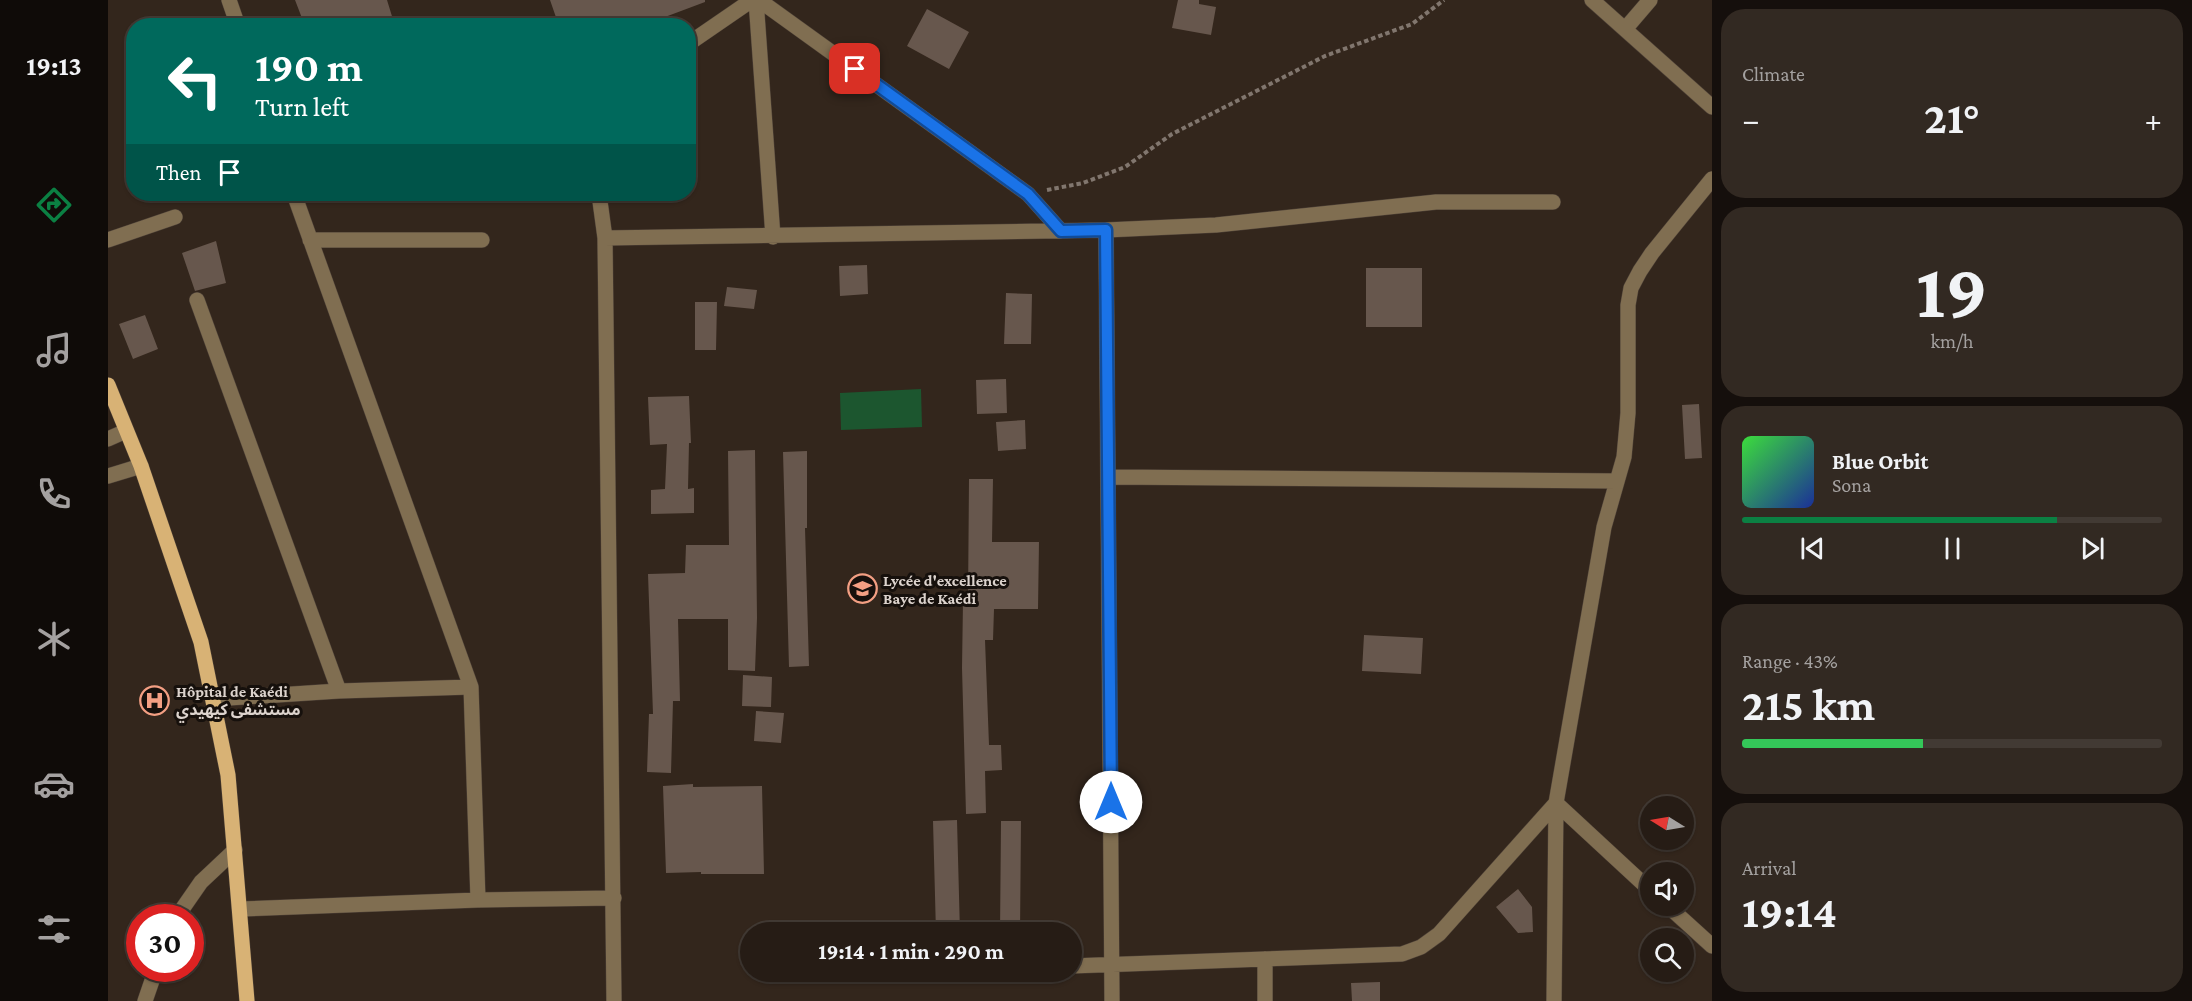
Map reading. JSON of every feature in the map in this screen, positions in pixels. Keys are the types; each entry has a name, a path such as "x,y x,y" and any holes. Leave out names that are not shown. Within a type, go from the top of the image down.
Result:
{"main road":[{"path":"108,385 141,466 201,642 228,775 247,1001"}],"street":[{"path":"229,0 235,18"},
{"path":"696,39 756,0"},
{"path":"756,0 1028,194 1061,231"},
{"path":"756,0 773,237"},
{"path":"1593,0 1712,108"},
{"path":"1626,28 1650,0"},
{"path":"1554,1001 1556,803 1604,527 1624,456 1628,305 1631,288 1652,253 1712,179"},
{"path":"296,201 471,687 478,900"},
{"path":"600,201 605,238 614,1001"},
{"path":"605,238 1106,230 1216,225 1436,202 1553,202"},
{"path":"108,240 175,217"},
{"path":"1106,230 1112,1001"},
{"path":"310,240 482,240"},
{"path":"197,300 339,691"},
{"path":"108,439 126,431"},
{"path":"108,476 141,466"},
{"path":"1109,477 1617,481"},
{"path":"213,699 339,691 471,687"},
{"path":"1556,803 1640,881"},
{"path":"1082,965 1402,954 1421,947 1439,934 1556,803"},
{"path":"184,904 201,882 235,850"},
{"path":"240,909 478,900 614,898"},
{"path":"1679,916 1712,946"},
{"path":"1265,959 1265,1001"},
{"path":"145,1001 152,982"}],"path":[{"path":"1028,194 1083,183 1125,167 1182,129 1325,56 1412,24 1444,0"}],"green space":[{"path":"921,389 922,427 841,430 840,393"}],"building":[{"path":"295,0 387,0 393,18 302,18"},
{"path":"550,0 705,0 705,2 662,18 556,18"},
{"path":"1178,0 1199,0 1199,4 1216,7 1211,35 1172,28"},
{"path":"927,9 969,32 949,69 907,46"},
{"path":"216,241 226,283 195,291 182,253"},
{"path":"867,265 868,294 840,296 839,266"},
{"path":"1366,268 1422,268 1422,327 1366,327"},
{"path":"727,287 757,290 754,309 724,306"},
{"path":"1006,293 1032,294 1031,344 1004,344"},
{"path":"695,302 717,302 716,350 695,350"},
{"path":"145,315 158,349 133,359 119,324"},
{"path":"1006,379 1007,413 977,414 976,380"},
{"path":"689,396 691,443 689,443 688,489 694,488 694,513 651,514 651,490 665,489 667,444 650,445 648,397"},
{"path":"1699,404 1702,458 1685,459 1682,405"},
{"path":"1025,420 1026,449 998,451 996,422"},
{"path":"755,450 757,618 755,671 728,670 728,619 678,619 680,701 673,701 671,773 647,772 649,714 653,714 648,574 685,573 686,545 729,545 728,451"},
{"path":"807,451 807,528 805,528 809,666 789,667 783,452"},
{"path":"969,479 993,479 992,542 1039,542 1038,609 994,609 993,640 985,640 989,745 1001,745 1002,770 985,771 986,813 966,814 962,668 963,601 968,601"},
{"path":"1364,635 1423,638 1421,674 1362,671"},
{"path":"743,675 772,677 771,707 742,706"},
{"path":"756,711 784,713 781,743 754,741"},
{"path":"693,784 693,787 762,786 764,874 666,873 663,786"},
{"path":"957,820 960,922 936,922 933,821"},
{"path":"1001,821 1021,821 1020,922 1000,922"},
{"path":"1518,889 1532,907 1533,932 1518,933 1496,907"},
{"path":"1380,982 1380,1001 1352,1001 1351,983"}],"place":[{"name":"Lycée d'excellence Baye de Kaédi","path":"862,589"},
{"name":"Hôpital de Kaédi مستشفى كيهيدي","path":"155,700"}],"route":[{"path":"855,69 1028,194 1061,231 1106,230 1111,802"}]}
